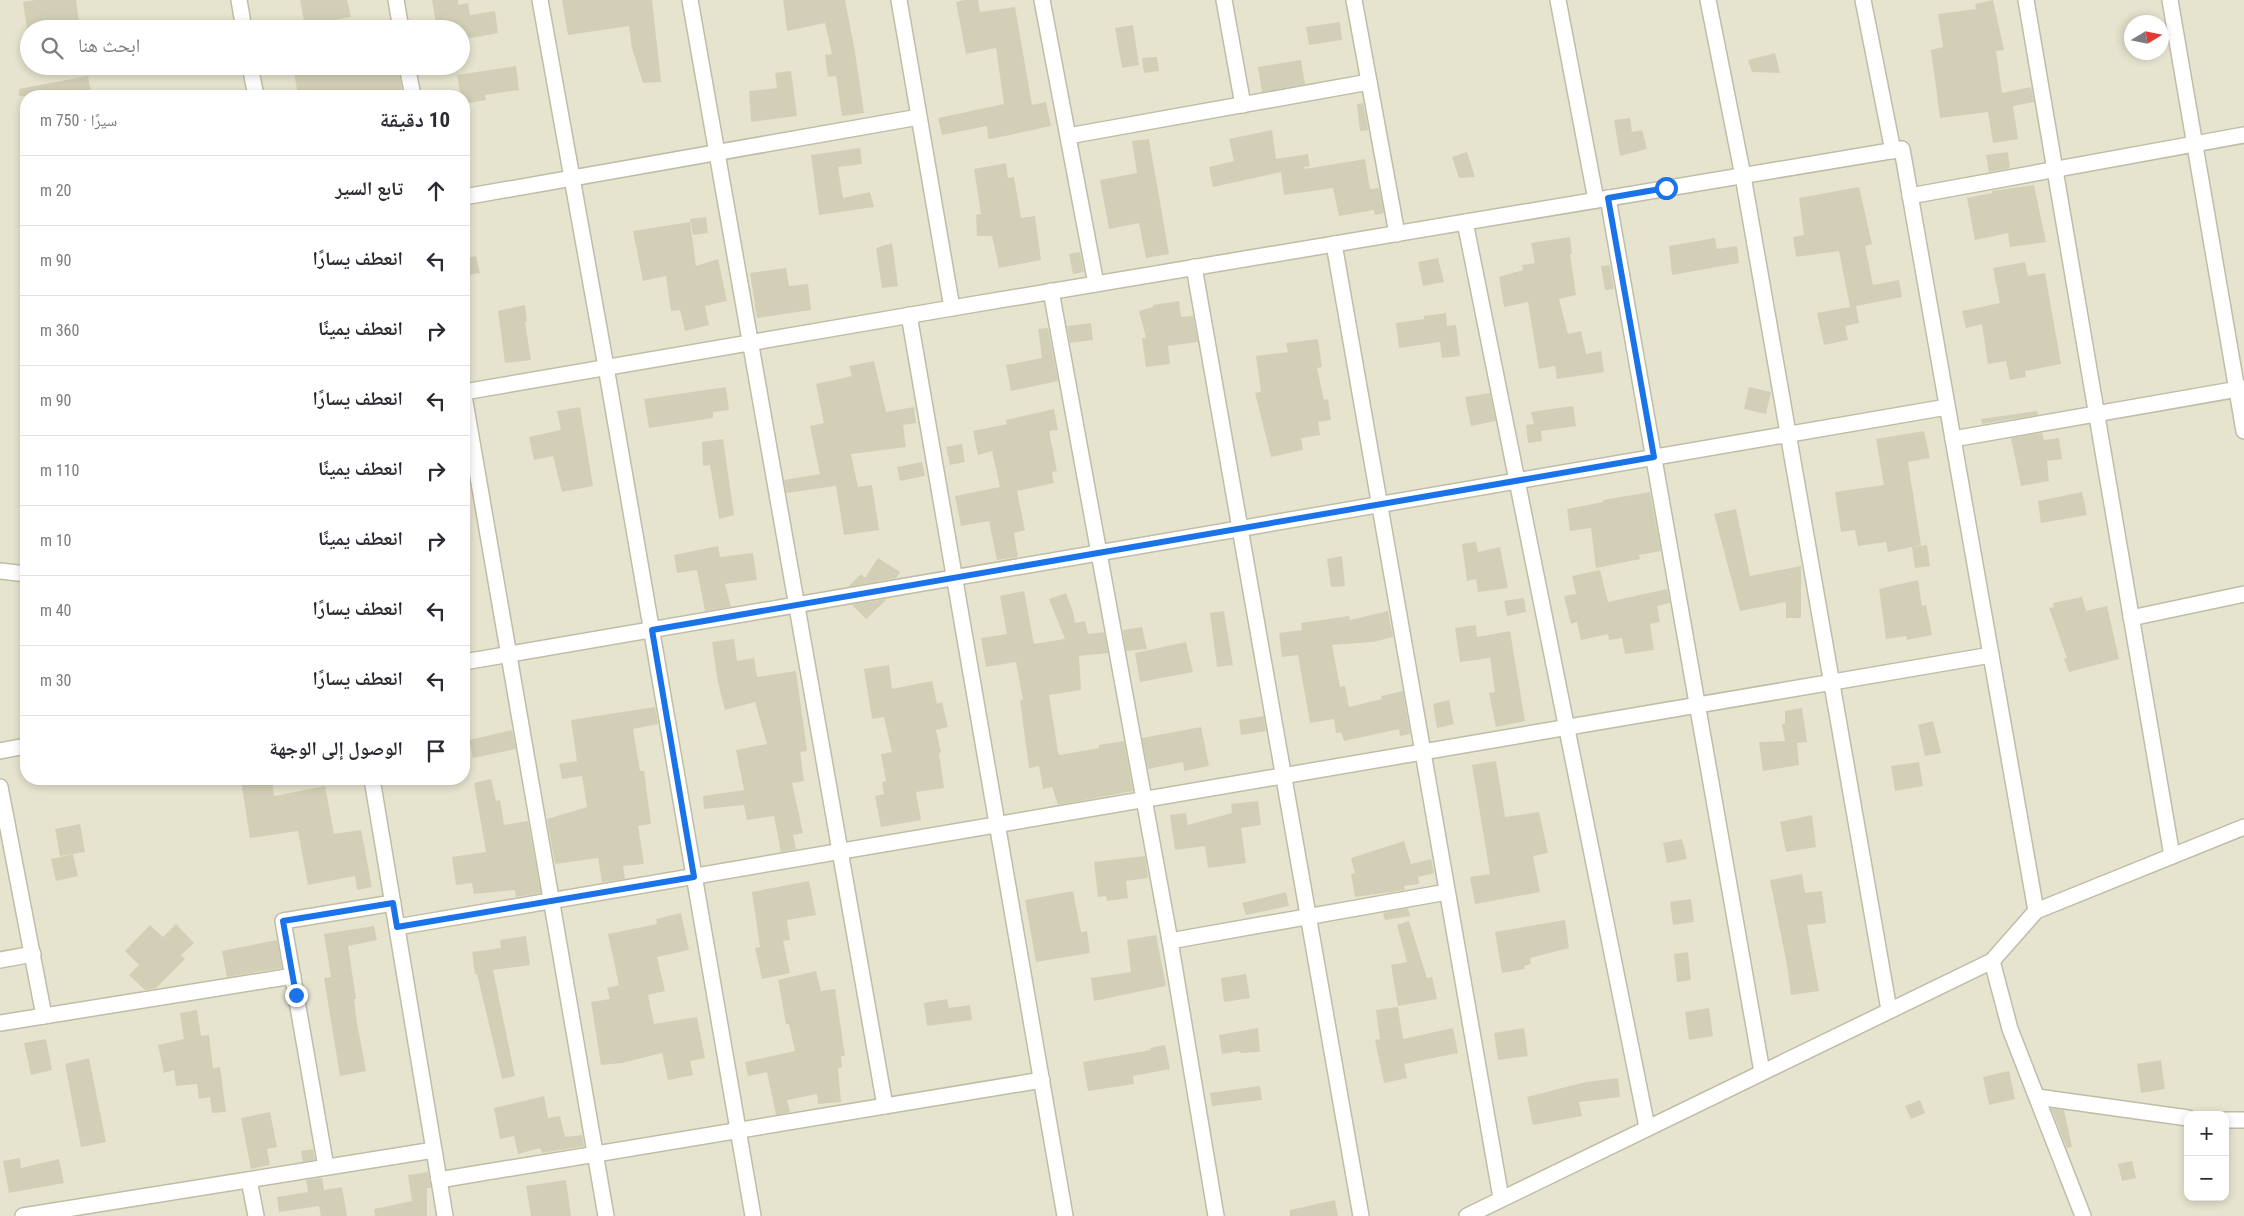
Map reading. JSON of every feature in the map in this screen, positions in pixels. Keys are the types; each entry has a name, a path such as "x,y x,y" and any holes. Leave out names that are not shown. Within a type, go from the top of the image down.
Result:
{"street":[{"path":"239,0 242,20"},
{"path":"396,0 399,20"},
{"path":"540,0 606,367 753,1216"},
{"path":"690,0 752,342 885,1106"},
{"path":"899,0 952,308"},
{"path":"1042,0 1096,284"},
{"path":"1224,0 1243,105"},
{"path":"1354,0 1397,234"},
{"path":"1558,0 1602,199 1654,457 1762,1072"},
{"path":"1708,0 1743,176 1889,1010"},
{"path":"1863,0 1893,151"},
{"path":"2026,0 2172,856"},
{"path":"2170,0 2240,389 2244,431"},
{"path":"252,75 255,90"},
{"path":"408,75 411,90"},
{"path":"1068,136 1370,82"},
{"path":"470,195 919,117"},
{"path":"1910,196 2244,135"},
{"path":"470,391 1051,291 1902,149 2036,911"},
{"path":"1466,222 1647,1127"},
{"path":"1334,244 1501,1198"},
{"path":"1194,267 1361,1216"},
{"path":"1051,291 1170,941 1216,1216"},
{"path":"909,315 1065,1216"},
{"path":"1953,439 2240,389"},
{"path":"470,661 1947,407"},
{"path":"470,431 606,1216"},
{"path":"0,571 20,573"},
{"path":"2131,618 2244,594"},
{"path":"397,927 1991,655"},
{"path":"0,751 20,747"},
{"path":"373,785 445,1216"},
{"path":"0,787 44,1016"},
{"path":"1467,1216 1992,961 2036,911 2244,827"},
{"path":"1170,941 1447,892"},
{"path":"326,1167 283,921 393,903"},
{"path":"0,960 33,954"},
{"path":"1992,961 2010,1029 2083,1216"},
{"path":"0,1023 293,976"},
{"path":"439,1180 1042,1080"},
{"path":"2037,1097 2184,1117"},
{"path":"2229,1120 2244,1120"},
{"path":"23,1216 434,1150"},
{"path":"249,1180 256,1216"}],"shaded area":[{"path":"0,0 2244,0 2244,1216 0,1216"}],"building":[{"path":"35,0 76,0 79,20 26,20 23,2"},
{"path":"300,0 347,0 351,17 336,20 304,20"},
{"path":"432,0 458,0 458,5 468,3 470,15 495,11 498,33 470,38 470,20 435,20"},
{"path":"562,0 652,0 661,82 643,83 632,48 629,26 568,35"},
{"path":"783,0 845,0 864,113 842,116 836,76 828,77 825,55 832,54 825,23 787,31"},
{"path":"978,0 980,12 1015,7 1032,105 1046,102 1051,126 991,139 988,138 987,126 942,135 938,118 1004,104 996,48 966,54 956,2"},
{"path":"1993,0 2004,50 1996,51 2002,93 2031,87 2034,102 2013,106 2018,139 1993,143 1988,112 1940,118 1931,50 1943,47 1938,14 1976,9 1975,4"},
{"path":"1340,22 1342,40 1309,45 1306,27"},
{"path":"1133,25 1139,65 1122,68 1115,28"},
{"path":"1775,53 1780,73 1752,72 1748,60"},
{"path":"1157,57 1159,71 1144,73 1142,58"},
{"path":"1301,60 1305,84 1262,92 1258,67"},
{"path":"516,66 519,90 485,95 486,100 470,103 470,90 460,90 457,75 470,75 470,73"},
{"path":"791,71 797,116 751,122 749,91 777,88 775,73"},
{"path":"294,75 400,75 402,90 297,90"},
{"path":"88,76 91,90 20,90 19,96 19,89"},
{"path":"1363,103 1368,130 1360,131 1357,104"},
{"path":"1630,118 1632,132 1642,130 1647,149 1620,156 1614,120"},
{"path":"1272,130 1276,159 1308,154 1310,166 1304,167 1305,169 1365,159 1370,189 1379,188 1384,213 1375,215 1374,210 1339,216 1333,188 1284,195 1281,172 1213,187 1209,167 1234,161 1229,139"},
{"path":"1149,139 1169,254 1146,258 1139,223 1109,229 1100,180 1137,173 1132,141"},
{"path":"860,148 862,164 838,167 843,198 870,192 874,207 819,215 811,155"},
{"path":"1467,152 1475,177 1459,178 1452,157"},
{"path":"2008,152 2010,168 1989,172 1986,155"},
{"path":"1006,163 1008,178 1014,177 1021,218 1035,216 1041,260 999,268 992,236 977,236 976,215 981,214 974,169"},
{"path":"2034,185 2046,242 2010,247 2008,233 1975,240 1967,198 1992,193 1992,191"},
{"path":"1859,187 1872,244 1865,246 1873,285 1899,280 1902,297 1856,306 1859,323 1845,326 1848,340 1824,345 1817,313 1850,307 1839,251 1796,257 1793,237 1804,235 1799,198"},
{"path":"706,217 708,233 693,235 690,219"},
{"path":"690,222 696,266 718,259 727,301 705,306 709,325 685,331 680,310 671,311 666,276 643,281 633,231"},
{"path":"1570,237 1572,254 1570,254 1576,295 1559,299 1568,334 1581,331 1586,354 1601,351 1604,372 1557,379 1555,366 1539,369 1528,302 1504,307 1499,277 1523,270 1522,265 1535,263 1531,243"},
{"path":"1715,238 1717,249 1737,246 1739,263 1672,275 1669,246"},
{"path":"892,243 898,286 882,288 876,248"},
{"path":"1080,252 1084,272 1073,274 1069,254"},
{"path":"476,256 480,273 470,275 470,258"},
{"path":"1438,258 1444,282 1423,286 1418,262"},
{"path":"2025,262 2028,276 2045,273 2061,364 2025,371 2026,377 2010,380 2006,361 1988,364 1982,324 1966,328 1962,311 2000,303 1993,268"},
{"path":"1610,265 1614,289 1605,290 1601,266"},
{"path":"786,268 789,286 808,284 811,310 757,318 750,273"},
{"path":"1179,301 1181,317 1193,316 1198,342 1168,346 1170,364 1146,367 1142,338 1146,338 1139,311 1153,307 1153,305"},
{"path":"525,305 527,322 525,322 531,360 505,363 498,311"},
{"path":"1446,313 1447,326 1456,325 1460,356 1442,358 1440,342 1399,348 1396,323 1424,319 1424,316"},
{"path":"1091,323 1093,340 1070,343 1067,326"},
{"path":"1048,328 1058,381 1011,391 1006,365 1042,358 1038,329"},
{"path":"1318,339 1322,367 1317,368 1324,400 1328,399 1331,420 1318,422 1320,435 1301,438 1303,450 1271,457 1255,393 1261,392 1256,356 1288,352 1286,343"},
{"path":"874,361 886,412 914,407 916,423 903,425 906,447 851,454 858,487 872,485 879,530 844,535 836,486 786,493 784,480 820,474 810,426 824,423 816,384 852,376 849,366"},
{"path":"726,387 729,410 713,412 713,418 649,428 644,399"},
{"path":"1749,387 1771,392 1766,414 1744,409"},
{"path":"1490,393 1496,421 1471,426 1465,397"},
{"path":"1573,406 1576,426 1541,431 1542,441 1528,443 1526,425 1534,424 1531,412"},
{"path":"580,407 593,486 562,492 553,456 534,460 529,437 561,430 557,411"},
{"path":"1054,409 1058,430 1049,431 1057,471 1052,472 1054,483 1017,491 1025,530 1014,533 1018,557 997,560 989,521 961,526 955,496 1000,487 992,451 978,455 973,431 1007,424 1006,420"},
{"path":"2037,411 2038,415 1982,424 1981,419"},
{"path":"1924,431 1930,458 1908,462 1921,545 1888,552 1886,542 1858,546 1855,530 1841,532 1835,492 1884,485 1876,439"},
{"path":"2042,433 2044,440 2059,438 2062,459 2047,461 2049,481 2021,486 2011,438"},
{"path":"723,439 734,515 719,519 710,465 703,466 702,442"},
{"path":"962,444 965,462 950,465 946,447"},
{"path":"922,462 925,476 900,481 897,467"},
{"path":"1650,492 1661,551 1639,555 1640,559 1596,568 1591,528 1570,531 1567,509 1603,502 1603,500"},
{"path":"2082,492 2087,515 2041,523 2038,501"},
{"path":"1736,509 1750,576 1801,566 1801,618 1786,618 1786,602 1740,611 1714,514"},
{"path":"1476,542 1478,552 1500,547 1508,588 1478,592 1476,579 1467,581 1462,544"},
{"path":"1927,545 1930,566 1915,568 1912,547"},
{"path":"718,546 720,557 753,553 757,580 725,584 731,607 705,611 697,570 677,573 674,555"},
{"path":"1342,556 1345,586 1331,587 1327,559"},
{"path":"878,558 900,572 896,578 848,587 861,574 865,578"},
{"path":"1600,570 1608,602 1667,589 1670,603 1657,606 1660,622 1650,624 1654,650 1625,654 1622,638 1609,640 1608,634 1581,640 1577,622 1571,624 1564,596 1576,594 1572,576"},
{"path":"1918,580 1922,606 1926,605 1932,635 1907,640 1906,636 1886,639 1879,589"},
{"path":"1024,591 1034,644 1065,639 1049,599 1066,593 1075,623 1085,621 1088,634 1104,632 1108,653 1079,656 1081,690 1049,695 1058,752 1060,755 1124,741 1133,791 1058,805 1052,787 1043,789 1039,766 1029,768 1020,700 1023,700 1016,662 986,667 981,638 1007,634 1000,596"},
{"path":"2082,597 2086,611 2107,606 2119,659 2069,672 2064,659 2067,658 2049,608 2054,607 2053,603"},
{"path":"1524,598 1526,612 1507,616 1504,601"},
{"path":"885,599 866,619 852,605"},
{"path":"1224,611 1233,665 1217,667 1210,613"},
{"path":"1388,611 1393,637 1373,642 1332,645 1340,687 1345,686 1349,707 1382,699 1381,696 1403,691 1410,734 1400,736 1399,729 1344,741 1341,732 1336,733 1334,719 1310,723 1298,655 1282,657 1279,633 1302,630 1301,623 1349,616 1350,620"},
{"path":"1476,625 1477,637 1510,631 1525,721 1496,727 1489,693 1495,692 1490,658 1460,662 1455,628"},
{"path":"1142,627 1147,649 1126,651 1123,630"},
{"path":"734,639 737,661 754,658 757,677 796,671 807,751 800,752 804,781 792,783 803,833 793,835 796,849 781,852 774,816 747,820 744,805 704,809 703,796 744,790 736,750 767,744 755,702 725,710 718,683 712,642"},
{"path":"1186,642 1193,672 1140,682 1135,653"},
{"path":"889,665 892,689 932,681 937,704 942,702 948,727 936,730 941,752 939,753 944,788 916,792 921,820 881,827 875,796 884,794 882,782 886,781 881,754 892,752 884,717 872,719 864,669"},
{"path":"1449,700 1454,724 1437,728 1433,704"},
{"path":"655,707 658,724 633,729 640,771 644,771 651,824 638,826 644,864 623,866 625,879 602,882 598,858 555,864 547,819 587,807 582,776 562,779 559,764 577,761 571,720"},
{"path":"1802,708 1807,742 1797,743 1799,765 1763,771 1759,742 1785,741 1782,724 1785,724 1785,711"},
{"path":"1264,716 1266,731 1241,735 1239,720"},
{"path":"1933,721 1941,753 1925,756 1918,725"},
{"path":"1201,727 1209,766 1184,771 1183,762 1148,769 1142,738"},
{"path":"512,730 516,749 473,758 470,740"},
{"path":"1496,761 1505,817 1539,812 1548,853 1533,856 1540,892 1475,904 1470,877 1490,874 1472,765"},
{"path":"1919,762 1923,786 1895,791 1891,766"},
{"path":"491,779 496,801 500,800 504,825 528,821 541,893 516,897 515,890 474,894 472,883 456,885 452,857 486,852 474,783"},
{"path":"242,785 273,785 274,796 325,786 334,834 361,830 372,887 357,890 355,876 308,885 298,831 250,838"},
{"path":"1258,801 1261,825 1241,828 1246,863 1208,868 1205,846 1175,850 1170,815 1186,813 1188,825 1232,813 1231,804"},
{"path":"1812,815 1816,847 1786,852 1780,822"},
{"path":"80,824 85,852 60,856 55,829"},
{"path":"1682,839 1687,859 1667,863 1663,843"},
{"path":"1404,841 1411,864 1431,859 1434,873 1418,877 1419,884 1404,886 1405,890 1355,897 1351,874 1355,873 1351,858"},
{"path":"73,854 78,876 56,881 51,859"},
{"path":"1145,856 1148,878 1126,881 1128,898 1107,901 1106,896 1098,897 1094,862"},
{"path":"1802,874 1805,893 1822,891 1826,923 1807,925 1819,991 1791,995 1770,880"},
{"path":"809,881 816,915 787,920 790,940 783,941 790,973 762,979 755,948 760,947 752,892"},
{"path":"1073,891 1081,932 1087,931 1090,953 1036,962 1025,900"},
{"path":"1286,892 1289,906 1246,915 1242,903"},
{"path":"1691,899 1694,922 1673,925 1670,902"},
{"path":"1408,908 1410,916 1385,920 1383,913"},
{"path":"681,913 689,950 657,957 665,991 648,995 654,1024 697,1017 705,1058 690,1061 693,1075 668,1080 662,1053 622,1063 601,1065 591,1002 610,999 607,988 619,985 608,934 657,924 656,919"},
{"path":"1565,920 1569,948 1530,958 1531,964 1524,966 1525,969 1502,973 1495,932"},
{"path":"1409,921 1427,978 1432,977 1437,999 1398,1006 1391,965 1407,962 1397,925"},
{"path":"176,924 194,943 181,955 185,959 156,988 145,990 129,975 139,965 125,951 150,925 163,937"},
{"path":"374,926 377,940 348,946 356,999 354,999 357,1023 366,1071 340,1076 324,978 331,977 324,934"},
{"path":"1156,935 1166,986 1094,1001 1091,978 1131,972 1127,940"},
{"path":"526,936 530,965 493,970 515,1076 502,1079 477,974 475,974 472,952 501,948 500,940"},
{"path":"277,940 282,968 227,977 222,951"},
{"path":"1688,952 1691,980 1677,982 1674,954"},
{"path":"816,971 821,991 835,989 845,1056 841,1056 842,1067 838,1068 841,1102 818,1104 817,1094 787,1100 790,1112 776,1115 767,1072 748,1076 745,1062 795,1051 789,1024 786,1024 778,980"},
{"path":"1246,974 1250,998 1224,1002 1221,978"},
{"path":"947,999 949,1008 970,1005 972,1020 927,1026 924,1003"},
{"path":"1398,1007 1403,1039 1453,1028 1458,1053 1404,1064 1407,1078 1384,1083 1375,1040 1380,1039 1376,1010"},
{"path":"1709,1008 1713,1036 1689,1040 1685,1012"},
{"path":"197,1010 201,1036 209,1035 213,1068 220,1067 226,1112 212,1113 210,1097 199,1099 197,1084 176,1086 174,1070 164,1073 158,1045 184,1039 180,1013"},
{"path":"1258,1028 1260,1052 1240,1053 1240,1051 1222,1054 1219,1035"},
{"path":"1524,1028 1528,1056 1498,1060 1494,1033"},
{"path":"46,1039 52,1070 31,1075 24,1043"},
{"path":"1165,1045 1170,1069 1133,1076 1134,1084 1088,1091 1083,1062 1151,1050 1150,1048"},
{"path":"89,1058 106,1142 81,1147 65,1064"},
{"path":"2161,1060 2165,1089 2141,1093 2137,1064"},
{"path":"2009,1071 2015,1099 1989,1105 1983,1077"},
{"path":"1618,1078 1620,1097 1579,1102 1582,1116 1533,1125 1527,1097 1586,1082"},
{"path":"1260,1086 1262,1100 1212,1106 1210,1093"},
{"path":"544,1096 548,1118 560,1116 565,1137 582,1135 584,1146 542,1153 540,1148 518,1154 514,1136 500,1139 494,1108"},
{"path":"1920,1100 1925,1113 1911,1119 1905,1106"},
{"path":"2051,1108 2064,1110 2072,1147 2067,1148"},
{"path":"270,1112 277,1147 267,1149 270,1165 251,1169 241,1118"},
{"path":"313,1149 315,1160 303,1162 301,1151"},
{"path":"20,1158 21,1168 59,1159 64,1183 9,1193 3,1161"},
{"path":"2132,1161 2136,1178 2122,1181 2118,1164"},
{"path":"428,1172 431,1188 427,1188 427,1216 375,1216 374,1209 412,1201 408,1175"},
{"path":"322,1178 324,1190 342,1187 347,1216 321,1216 319,1206 279,1212 277,1197 308,1192 306,1180"},
{"path":"566,1180 571,1216 531,1216 526,1186"},
{"path":"1335,1200 1338,1216 1290,1216 1290,1210"}],"route":[{"path":"296,995 283,921 393,903 397,927 694,877 652,630 1654,457 1608,198 1666,188"}]}
